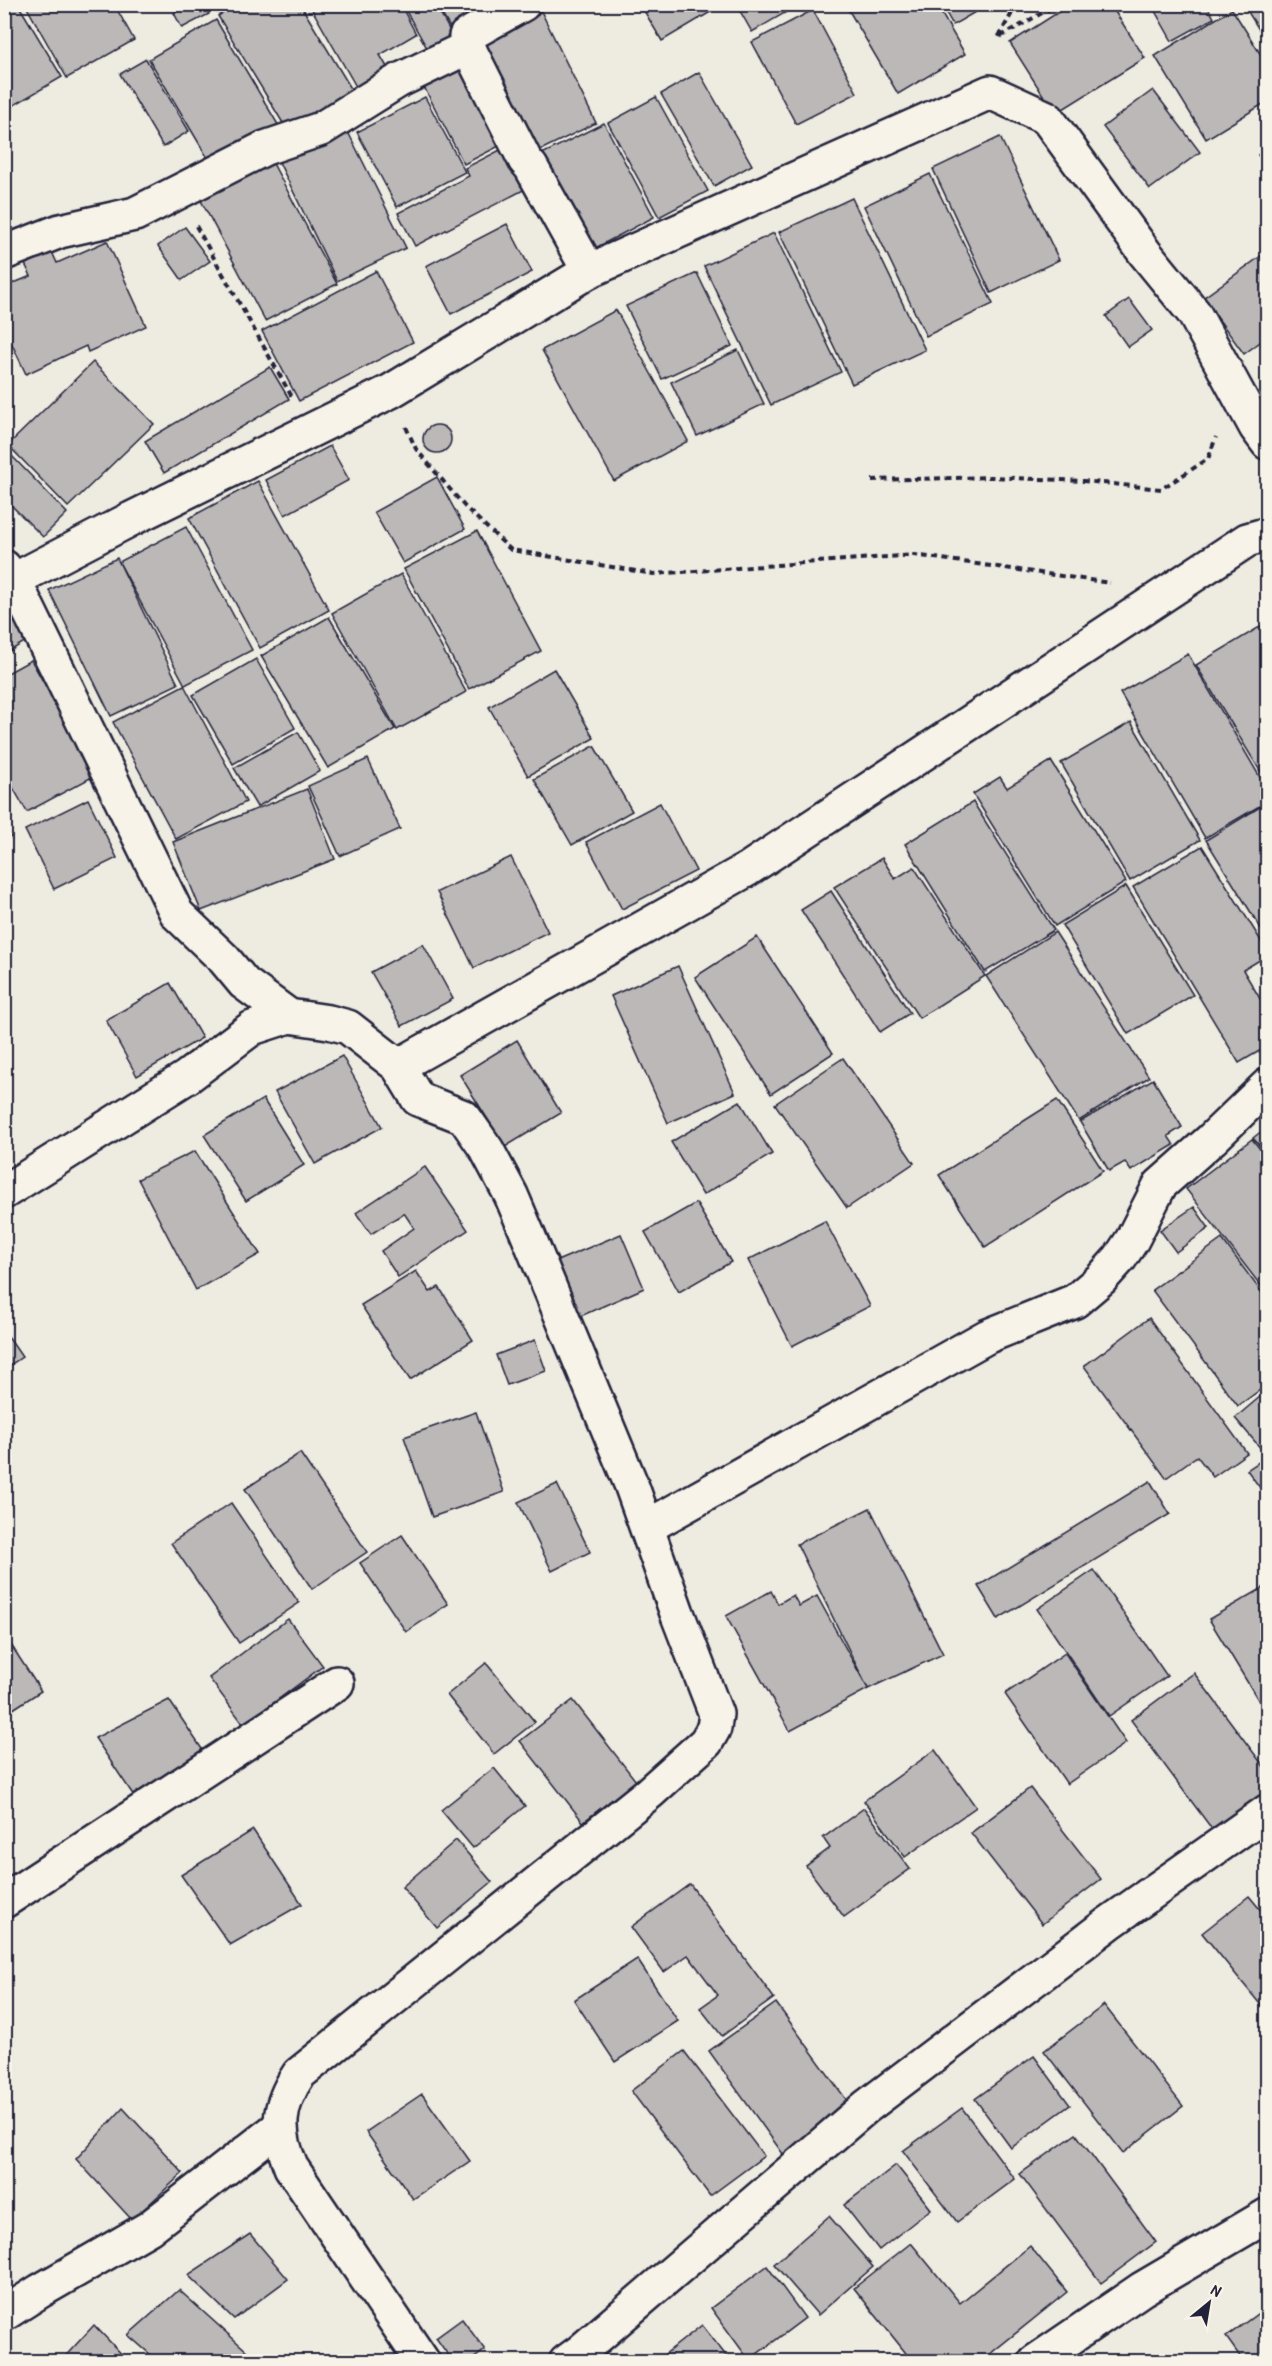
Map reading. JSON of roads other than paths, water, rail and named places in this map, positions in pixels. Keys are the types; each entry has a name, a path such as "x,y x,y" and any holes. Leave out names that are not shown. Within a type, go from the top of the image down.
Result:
{"street":[{"path":"523,4 466,36 468,47 525,160 589,271"},
{"path":"4,253 60,231 135,214 265,148 321,129 398,81 468,47"},
{"path":"289,1016 244,983 224,959 177,914 9,574 131,519 391,392 589,271 990,92 1047,118 1145,253 1194,313 1268,443"},
{"path":"398,1066 748,869 1247,540 1268,534"},
{"path":"4,1192 188,1077 252,1028 289,1016 348,1027 398,1066 418,1099 464,1117 487,1150 524,1225 647,1527 677,1613 713,1703 716,1722 706,1742 649,1793 299,2074 287,2092 279,2127 291,2167 423,2361"},
{"path":"647,1527 988,1336 1075,1301 1101,1279 1120,1258 1132,1240 1160,1185 1268,1085"},
{"path":"4,1901 337,1683"},
{"path":"566,2361 590,2344 866,2107 1109,1923 1268,1811"},
{"path":"4,2314 149,2228 279,2127"},
{"path":"1035,2361 1142,2289 1268,2215"}]}
